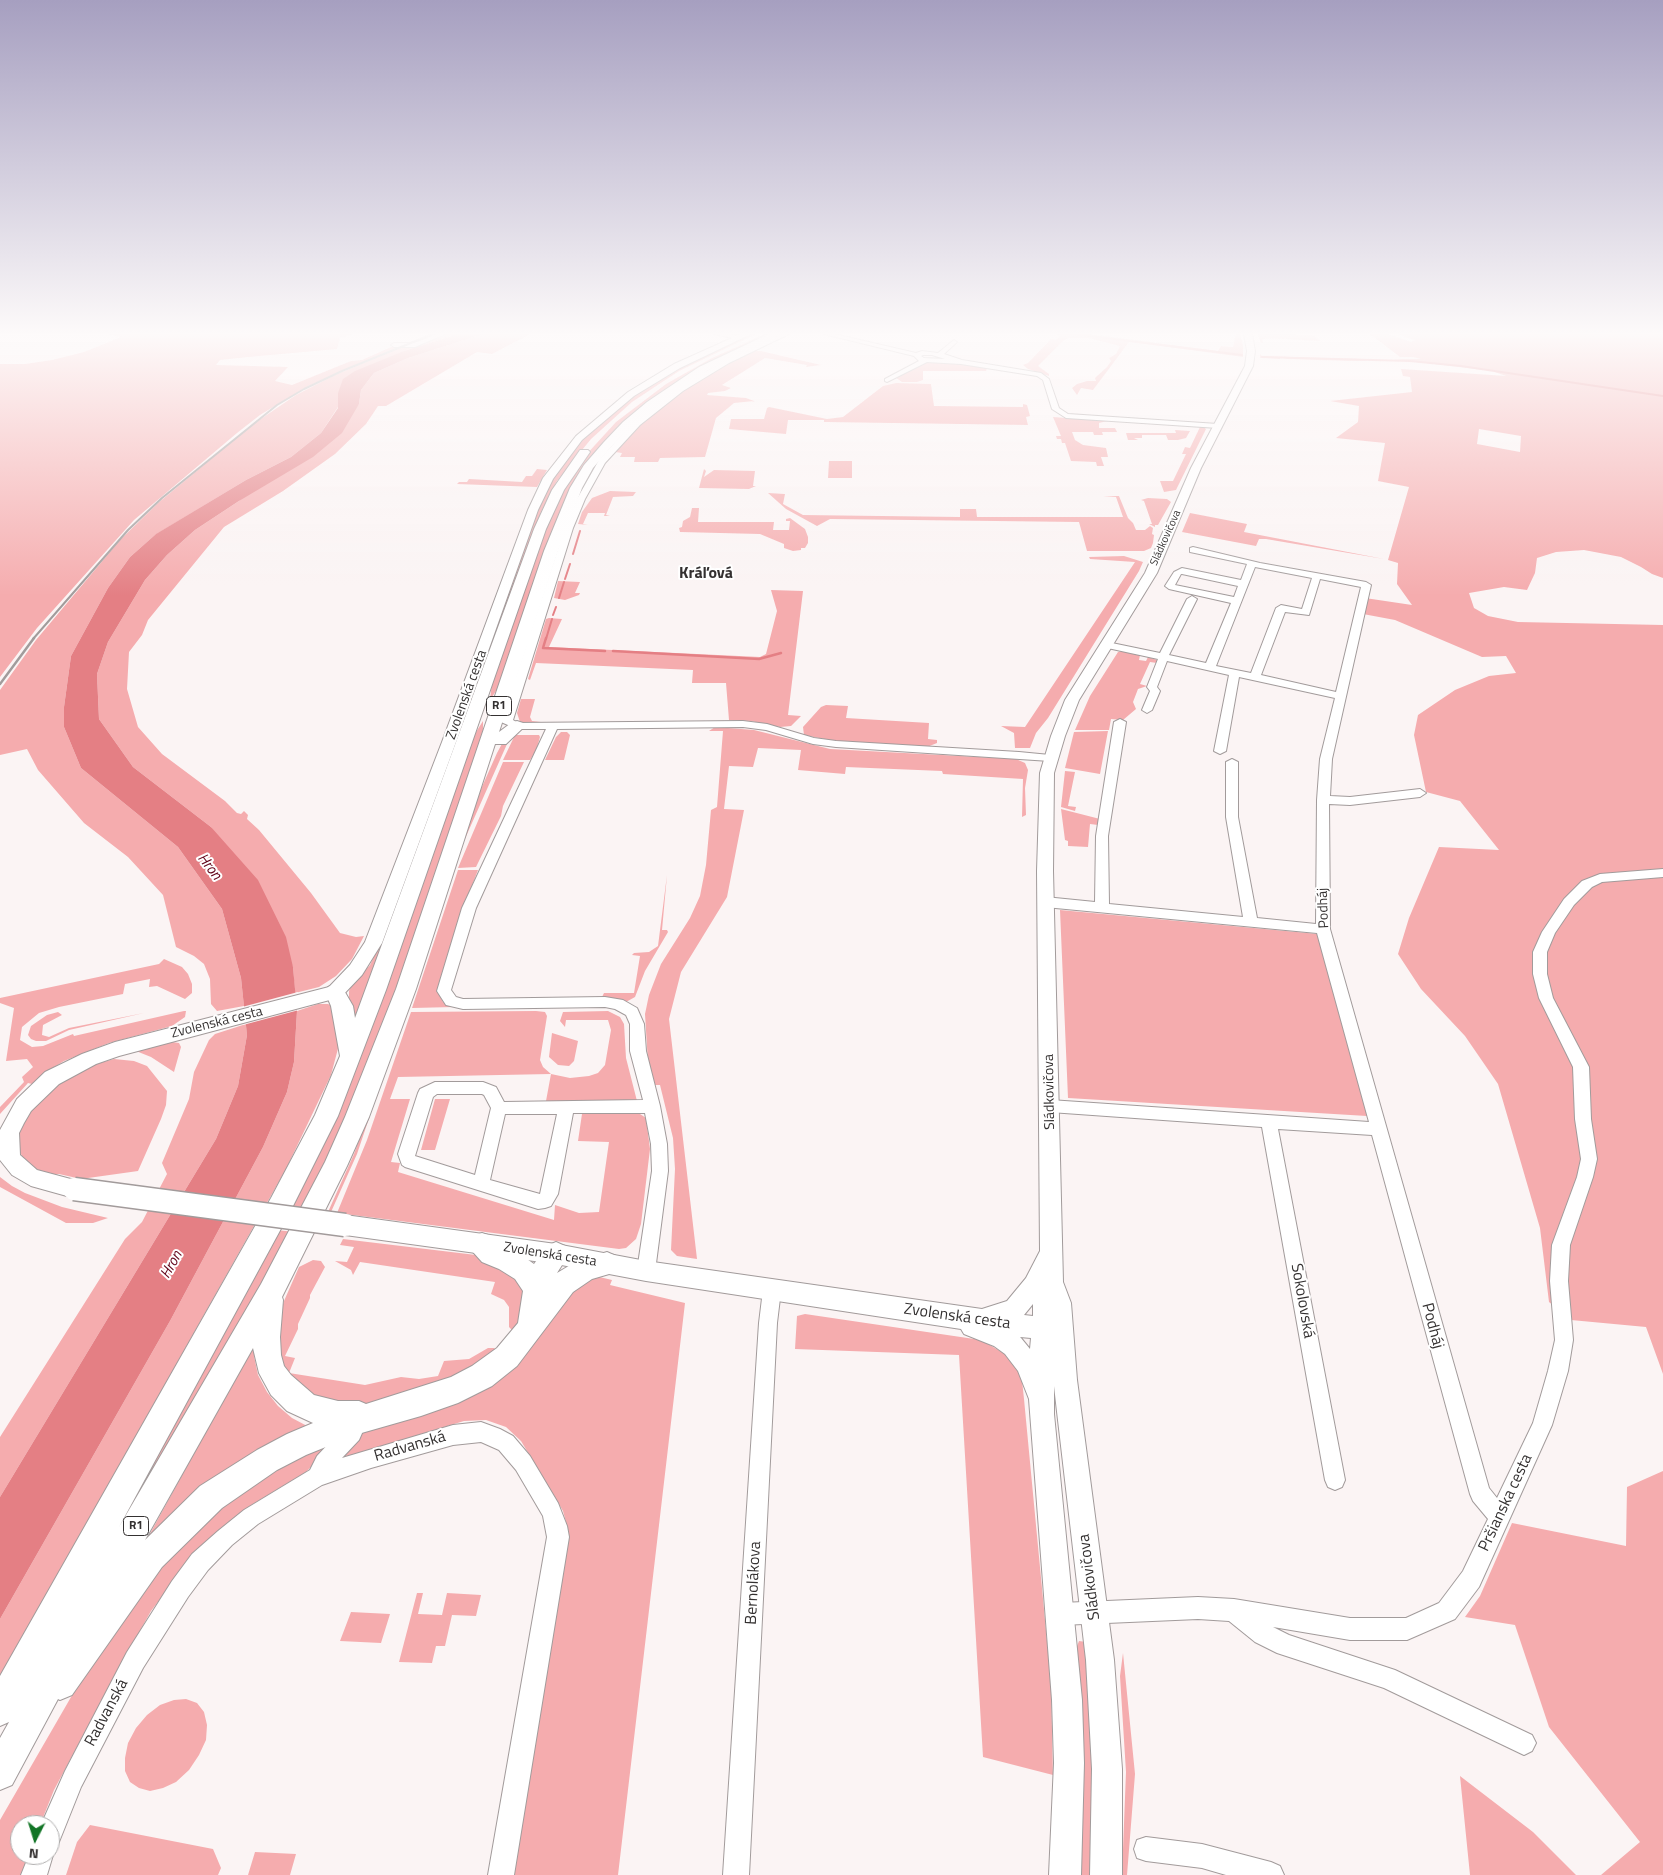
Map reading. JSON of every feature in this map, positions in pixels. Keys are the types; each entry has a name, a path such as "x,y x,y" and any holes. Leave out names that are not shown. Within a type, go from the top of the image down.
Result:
{"highway":[{"name":"R1","path":"0,1709 280,1206 326,1116 351,1057 537,537 558,490 571,468 591,444 614,422"},
{"name":"R1","path":"3,1767 65,1651 270,1294 315,1209 357,1117 406,989 559,527 576,488 588,467 630,422"},
{"path":"478,770 486,765 500,740 512,724"},
{"path":"335,992 342,1006 351,1057"},
{"path":"482,1244 491,1254 508,1260 524,1271 544,1294"},
{"path":"3,1767 151,1556 211,1497 267,1460 297,1444 365,1418 458,1389 482,1376 507,1356 543,1312 544,1294 557,1279 556,1254"},
{"path":"544,1294 586,1269 606,1264"},
{"path":"270,1294 266,1337 267,1355 273,1372 284,1389 297,1401 322,1413 365,1418"}],"main road":[{"name":"Zvolenská cesta","path":"598,422 585,432 562,457 548,478 533,510 449,742 373,943 356,970 335,992 115,1050 69,1068 36,1092 15,1119 9,1133 10,1159 19,1170 30,1177 74,1189 556,1254 646,1271 941,1315 1052,1329"},
{"name":"Sládkovičova","path":"1065,1875 1069,1763 1066,1675 1042,1414 1052,1329 1059,1303 1052,1282 1045,902 1045,805 1050,758 1072,700 1151,573 1196,468 1220,422"},
{"path":"978,1320 995,1317 1014,1310 1034,1285 1051,1252"},
{"path":"941,1315 988,1332 1013,1346 1021,1355 1033,1376 1042,1414"},
{"name":"Sládkovičova","path":"1052,1329 1094,1614 1106,1740 1106,1875"}],"street":[{"path":"640,422 602,462 581,499 569,528 512,724 553,726 743,724 772,728 813,741 836,744 1019,754 1050,758"},
{"path":"1150,422 1218,426"},
{"path":"1193,550 1256,563"},
{"name":"Podháj","path":"1210,667 1252,564 1366,585 1326,759 1323,800 1323,929 1480,1494 1500,1516"},
{"name":"Sládkovičova","path":"1237,601 1172,588 1170,586 1180,572 1244,584"},
{"path":"1255,677 1281,608 1306,614 1317,575"},
{"path":"1147,710 1156,691 1152,687 1164,656 1192,599"},
{"path":"1106,645 1164,656 1341,696"},
{"path":"1220,751 1235,672"},
{"path":"1102,907 1102,836 1120,722"},
{"path":"553,726 469,908 445,987 445,994 451,1001 463,1004 605,1002 632,1012 636,1019 638,1051 652,1106 659,1144 660,1171 646,1271"},
{"path":"1232,762 1232,817 1252,922"},
{"path":"1323,800 1350,801 1420,793"},
{"path":"1585,1177 1589,1159 1582,1119 1581,1067 1546,998 1540,974 1540,952 1549,932 1569,902 1588,884 1600,878 1663,872"},
{"path":"1045,902 1323,929"},
{"path":"481,1184 499,1108 490,1091 487,1089 435,1088 424,1096 406,1154 408,1160 481,1184 538,1202 545,1201 550,1194 566,1107"},
{"path":"499,1108 652,1106"},
{"path":"1050,1106 1378,1129"},
{"name":"Sokolovská","path":"1269,1122 1335,1480"},
{"name":"Pršianska cesta","path":"1061,1614 1198,1608 1234,1610 1350,1629 1407,1629 1447,1610 1471,1579 1542,1426 1558,1371 1564,1340 1559,1281 1561,1245 1585,1177"},
{"name":"Bernolákova","path":"736,1875 768,1323 772,1290"},
{"path":"317,1477 324,1462 365,1418"},
{"name":"Radvanská","path":"58,1815 73,1780 139,1653 180,1589 200,1562 251,1517 317,1477 371,1458 453,1435 481,1432 506,1443 524,1462 551,1510 557,1526 558,1537 501,1875"},
{"path":"1234,1610 1263,1634 1285,1645 1387,1678 1524,1743"},
{"path":"1146,1849 1202,1856 1271,1875"}],"shaded area":[{"path":"0,422 252,422 134,520 37,628 0,677"},
{"path":"257,422 329,422 321,433 291,457 246,480 155,535 130,557 108,588 71,656 64,707 64,727 81,768 178,847 222,909 241,978 244,1006 217,1011 211,1004 210,979 204,964 194,956 176,947 163,895 128,857 84,823 38,770 27,749 0,755 0,690 36,640 120,540 158,503"},
{"path":"337,422 368,422 335,454 283,491 224,527 148,620 142,635 129,652 127,689 138,727 162,754 225,801 237,813 241,814 244,811 248,815 247,819 259,830 311,893 340,933 356,937 364,936 352,959 336,976 319,987 295,993 293,967 211,827 133,767 99,719 97,674 108,642 145,580 167,555 195,530 239,501"},
{"path":"601,422 610,422 591,439 557,481 541,512 353,1028 349,991 352,984 370,965 381,942 539,503 555,473 584,437"},
{"path":"616,422 640,422 588,463 502,682 490,700 492,682 545,530 562,490 585,456"},
{"path":"645,422 715,422 705,457 660,458 658,462 634,462 635,457 620,457 622,453 615,452"},
{"path":"730,422 788,422 786,434 729,429"},
{"path":"824,422 1027,422 1028,425"},
{"path":"1055,422 1105,422 1099,423 1099,428 1115,428 1117,432 1102,432 1103,435 1094,435 1093,432 1072,432 1075,440 1083,445 1106,448 1108,457 1101,457 1104,466 1097,466 1096,462 1071,461 1065,443 1062,443 1061,439 1057,439 1056,436 1061,436"},
{"path":"1358,422 1663,422 1663,578 1621,557 1584,550 1556,552 1537,558 1535,573 1527,590 1504,587 1469,593 1474,608 1488,616 1518,622 1663,625 1663,1374 1646,1327 1571,1320 1549,1302 1540,1228 1498,1084 1465,1036 1421,989 1398,954 1409,918 1439,847 1499,850 1460,801 1426,792 1414,735 1418,715 1455,690 1489,676 1516,673 1506,656 1482,657 1395,620 1363,614 1365,598 1412,605 1397,584 1398,563 1388,560 1409,487 1378,481 1385,443 1336,438","holes":["1479,429 1521,436 1520,452 1477,444"]},
{"path":"1202,426 1206,429 1176,490 1164,492 1160,481 1173,481 1186,454 1182,454 1185,447 1190,448 1199,427"},
{"path":"1175,430 1190,431 1186,438 1178,440 1168,440 1166,435 1142,435 1142,438 1134,438 1138,440 1128,440 1126,433 1176,433"},
{"path":"829,461 852,461 852,478 828,478"},
{"path":"537,469 547,470 537,487 457,484 459,482 467,482 469,479 522,482 526,476 532,476"},
{"path":"704,469 706,471 704,477 714,470 755,471 753,486 756,486 749,489 699,488"},
{"path":"610,491 636,492 633,496 613,497 606,515 610,516 604,516 605,513 588,513 583,524 588,525 578,524 582,512 592,498"},
{"path":"768,493 785,494 783,504 803,515 960,517 960,509 976,509 977,517 1123,517 1116,497 1103,496 1119,496 1128,518 1136,530 1145,530 1150,526 1153,528 1152,534 1154,535 1151,548 1144,551 1087,551 1079,522 830,519 817,526 786,509"},
{"path":"1148,498 1167,499 1171,502 1155,527 1149,524 1152,524 1144,501 1141,500"},
{"path":"692,508 699,508 698,522 774,522 773,530 789,530 790,521 786,521 786,519 790,518 805,529 808,543 805,548 793,551 784,548 784,544 760,534 680,532 679,528 682,527 683,521 690,517"},
{"path":"1190,513 1247,524 1244,532 1384,559 1266,539 1259,539 1256,546 1182,532"},
{"path":"1124,556 1143,562 1139,571 1048,718 1036,733 1030,748 1015,748 1014,733 1001,726 1025,727 1135,562 1090,559 1089,557"},
{"path":"558,581 580,582 575,593 580,593 579,595 565,600 554,598"},
{"path":"771,590 803,591 788,715 801,716 791,726 780,727 751,721 729,720 726,683 692,683 693,670 536,663 530,680 528,679 546,619 549,618 562,619 549,647 760,657 766,654 777,611"},
{"path":"1122,651 1140,655 1139,660 1146,661 1148,657 1160,661 1157,663 1150,662 1140,684 1147,686 1138,689 1133,702 1136,709 1123,720 1111,719 1109,730 1075,730 1090,696 1118,652"},
{"path":"521,699 535,699 530,717 532,721 550,723 520,722 517,713"},
{"path":"826,705 848,706 846,718 929,723 928,739 937,740 937,743 927,747 845,743 804,735 803,727 821,707"},
{"path":"483,721 483,737 392,1010 307,1209 290,1207 471,740"},
{"path":"715,727 754,730 830,749 1016,759 1025,763 1028,770 1025,788 1026,815 1022,817 1023,779 943,774 942,771 846,767 845,774 798,770 801,750 758,748 753,767 729,766 724,809 744,810 727,897 681,972 669,1019 697,1259 677,1256 671,1250 675,1169 673,1138 660,1085 655,1085 648,1063 645,1014 649,995 661,964 690,918 700,896 706,865 711,810 717,807 723,731 709,731"},
{"path":"1108,731 1100,774 1065,768 1074,732"},
{"path":"561,732 567,732 570,735 564,760 545,760 556,737"},
{"path":"511,735 456,859 357,1154 331,1212 328,1212 354,1154 392,1049 473,807 497,753 504,740"},
{"path":"515,735 539,735 536,751 530,760 503,760"},
{"path":"503,762 524,762 503,806 501,816 476,867 458,868"},
{"path":"1065,771 1075,772 1068,806 1076,807 1075,811 1061,807"},
{"path":"1061,809 1100,819 1098,825 1090,824 1088,847 1068,846 1068,841 1065,840"},
{"path":"458,870 478,870 465,904 438,991 443,1002 454,1007 412,1008"},
{"path":"667,875 662,930 667,930 668,932 645,971 635,997 626,1002 602,997 604,993 634,993 640,956 632,955 634,953 649,952 658,946"},
{"path":"1060,910 1318,934 1367,1116 1068,1098"},
{"path":"164,959 182,967 188,974 192,984 192,993 185,999 157,986 149,987 150,979 125,984 123,994 39,1013 22,1027 20,1040 32,1047 43,1046 73,1034 74,1036 186,1011 185,1017 172,1026 109,1043 64,1061 44,1073 32,1084 28,1083 0,1114 0,1107 24,1082 22,1077 33,1067 27,1059 6,1061 14,1008 0,1003 0,998 159,964"},
{"path":"318,1004 332,1006 340,1041 331,1075 286,1169 0,1678 0,1619 170,1321 263,1147 287,1092 294,1062 297,1011"},
{"path":"608,1011 620,1017 624,1024 626,1058 637,1101 629,1103 546,1101 551,1074 570,1078 598,1073 605,1065 611,1030 608,1020 566,1020 565,1027 560,1021 563,1012"},
{"path":"58,1012 62,1015 43,1025 42,1035 49,1037 69,1028 144,1013 69,1030 46,1041 31,1039 28,1035 31,1026 47,1015"},
{"path":"411,1012 545,1012 547,1016 540,1060 543,1067 551,1074 398,1077 390,1099 410,1099 391,1162 400,1163 398,1172 554,1220 555,1205 579,1213 599,1212 609,1142 578,1141 582,1114 640,1114 646,1118 650,1149 641,1224 636,1239 626,1248 619,1249 337,1213 367,1140"},
{"path":"246,1024 247,1035 238,1086 216,1139 0,1497 0,1437 125,1239 142,1222 167,1174 162,1163 189,1099 194,1072 209,1040 215,1034"},
{"path":"552,1033 578,1041 574,1061 569,1066 558,1065 549,1057"},
{"path":"172,1042 179,1043 181,1047 174,1072 151,1057 136,1051"},
{"path":"114,1059 134,1061 147,1066 167,1091 166,1105 161,1119 138,1171 81,1179 59,1174 53,1175 36,1169 24,1160 18,1148 18,1136 23,1120 31,1107 57,1082 86,1067"},
{"path":"435,1099 450,1099 435,1150 421,1150"},
{"path":"0,1177 25,1193 62,1207 108,1218 93,1223 66,1223 0,1187"},
{"path":"276,1230 295,1232 0,1739 13,1715"},
{"path":"343,1239 476,1255 526,1285 525,1308 514,1332 509,1327 509,1307 504,1300 491,1294 495,1282 360,1262 353,1275 351,1270 335,1261 347,1262 354,1247 340,1245"},
{"path":"313,1260 321,1261 325,1267 310,1295 298,1324 298,1329 285,1356 295,1358 289,1373 365,1385 401,1377 419,1379 438,1376 444,1361 469,1359 488,1348 494,1348 498,1351 469,1372 375,1403 353,1405 320,1403 286,1375 275,1330 284,1301 299,1267"},
{"path":"591,1275 612,1280 610,1285 685,1303 618,1875 513,1875 566,1557 567,1526 563,1511 521,1441 506,1427 486,1420 464,1421 336,1460 362,1433 421,1412"},
{"path":"805,1314 981,1340 1007,1355 1017,1368 1022,1380 1051,1683 1053,1775 983,1757 959,1355 795,1349 797,1316"},
{"path":"254,1344 254,1356 258,1375 267,1392 278,1406 292,1418 309,1427 135,1561"},
{"path":"336,1441 306,1472 253,1504 217,1532 187,1564 151,1611 54,1790 44,1815 10,1815 10,1865 25,1865 21,1875 0,1875 0,1820 93,1659 169,1549 266,1468"},
{"path":"1663,1471 1663,1875 1601,1875 1640,1842 1549,1727 1515,1625 1465,1617 1480,1596 1512,1523 1626,1546 1627,1487"},
{"path":"417,1593 423,1593 418,1614 442,1615 447,1593 481,1595 476,1616 452,1615 445,1646 436,1646 432,1663 399,1662"},
{"path":"351,1612 390,1614 381,1643 340,1641"},
{"path":"1079,1641 1086,1642 1093,1696 1094,1875 1078,1875 1076,1649"},
{"path":"1123,1653 1135,1774 1127,1875 1122,1875 1126,1772 1120,1676"},
{"path":"186,1699 197,1703 204,1712 207,1725 206,1740 199,1755 189,1770 176,1782 150,1791 139,1788 130,1782 125,1771 128,1743 136,1728 147,1715 160,1705 174,1700"},
{"path":"1460,1776 1533,1832 1576,1875 1470,1875"},
{"path":"90,1825 213,1849 221,1868 218,1875 66,1875 77,1842"},
{"path":"255,1852 296,1854 290,1875 248,1875"}],"water":[{"name":"Hron","path":"329,422 349,422 342,433 313,457 239,501 195,530 167,555 145,580 108,642 97,674 99,719 133,767 211,827 258,880 286,937 293,967 297,1011 294,1062 287,1092 263,1147 170,1321 0,1619 0,1497 216,1139 238,1086 247,1035 241,978 222,909 178,847 81,768 64,727 64,707 71,656 108,588 130,557 156,534 246,480 291,457 321,433"}],"pier":[{"path":"298,992 299,1010 243,1025 242,1007"}],"waterway":[{"path":"573,554 580,531"},
{"path":"565,579 570,564"},
{"path":"559,598 564,582"},
{"path":"553,615 556,607"},
{"path":"546,639 552,619"},
{"path":"546,638 543,648 605,651"},
{"path":"613,651 759,659 781,653"}],"railway":[{"path":"33,639 128,530 162,498 257,422"},
{"path":"0,684 34,638"}],"district":[{"name":"Kráľová","path":"706,574"}]}
